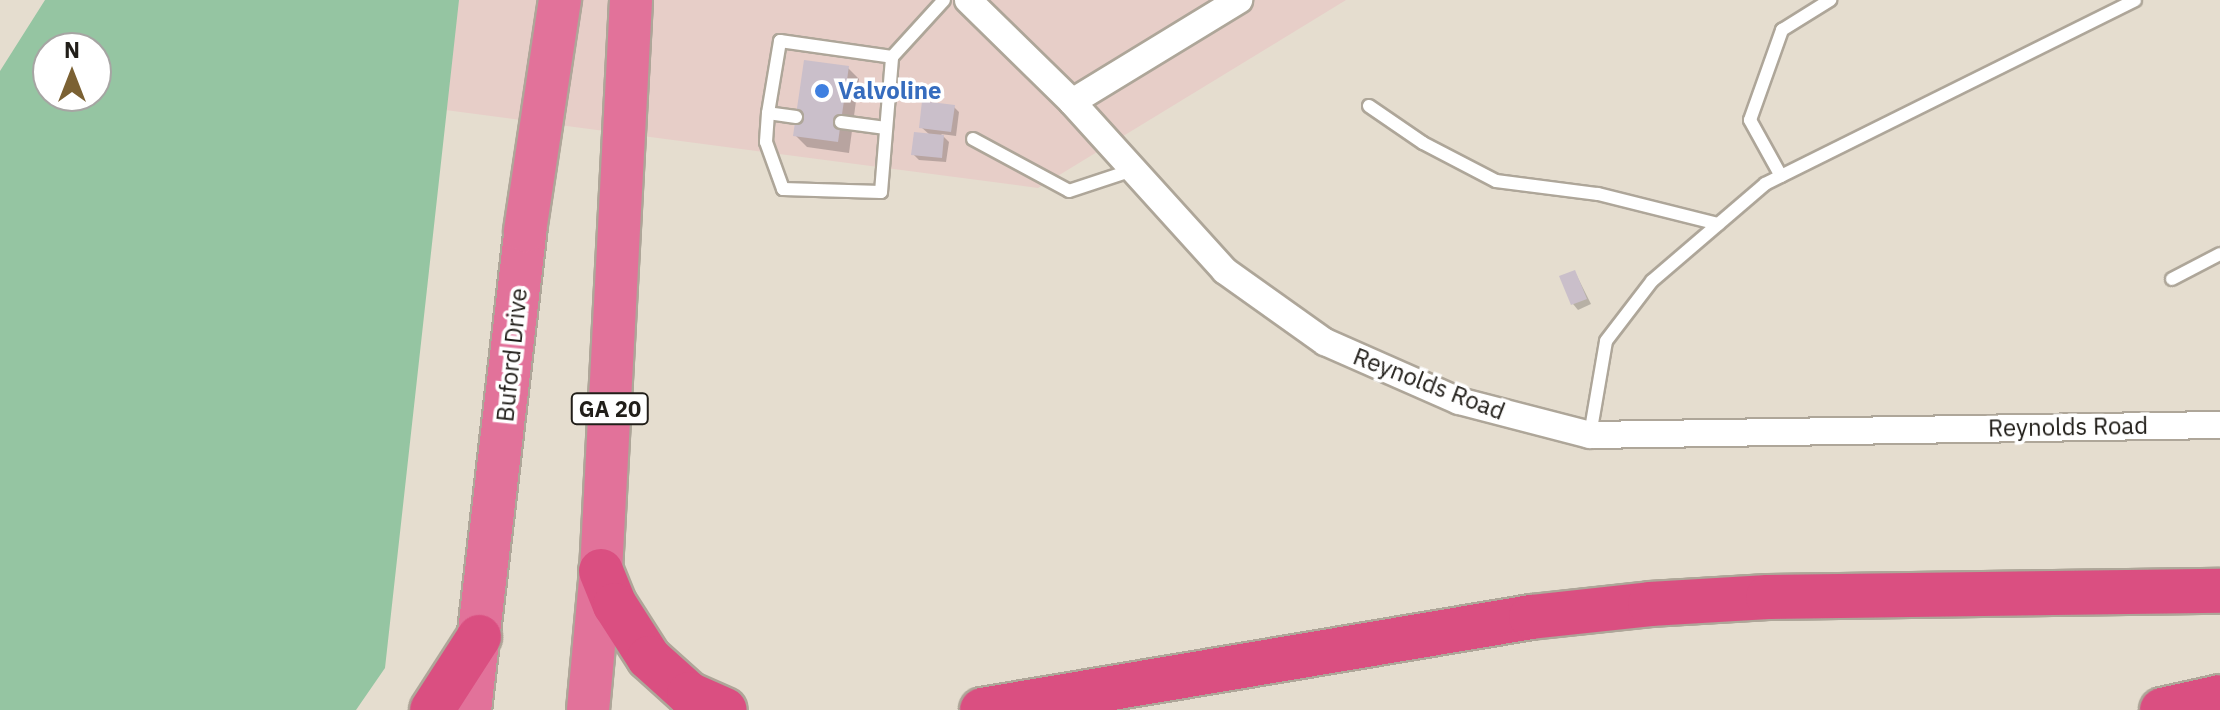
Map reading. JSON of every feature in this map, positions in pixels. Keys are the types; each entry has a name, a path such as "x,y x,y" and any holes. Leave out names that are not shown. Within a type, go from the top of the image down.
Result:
{"highway":[{"name":"Buford Drive","path":"470,710 525,231 560,0"},
{"name":"GA 20","path":"588,710 601,571 631,0"},
{"path":"601,571 615,605 649,658 689,694 725,710"},
{"path":"982,710 1531,617 1650,604 1768,597 2220,591"},
{"path":"432,710 479,637"},
{"path":"2162,710 2220,697"}],"street":[{"name":"Reynolds Road","path":"968,0 1072,102 1225,271 1325,342 1459,401 1590,435 2220,425"},
{"path":"1072,102 1239,0"}],"lane":[{"path":"892,57 780,41 766,142 783,189 881,192 892,57 944,0"},
{"path":"1781,176 1750,120 1782,30 1830,0"},
{"path":"1590,435 1606,341 1652,281 1718,224 1781,176 2135,0"},
{"path":"1369,106 1423,143 1496,181 1598,194 1718,224"},
{"path":"768,113 796,117"},
{"path":"841,122 886,128"},
{"path":"973,139 1069,191 1133,170"},
{"path":"2172,279 2220,254"}],"shaded area":[{"path":"188,0 1346,0 1038,188 179,75"}],"green space":[{"path":"45,0 459,0 385,668 356,710 0,710 0,71"}],"building":[{"name":"Valvoline","path":"804,60 849,66 838,142 793,136"},
{"path":"922,101 955,105 951,132 919,128"},
{"path":"914,132 944,135 942,158 911,155"},
{"path":"1575,270 1587,299 1571,305 1559,276"}],"place":[{"name":"Valvoline","path":"822,91"}]}
